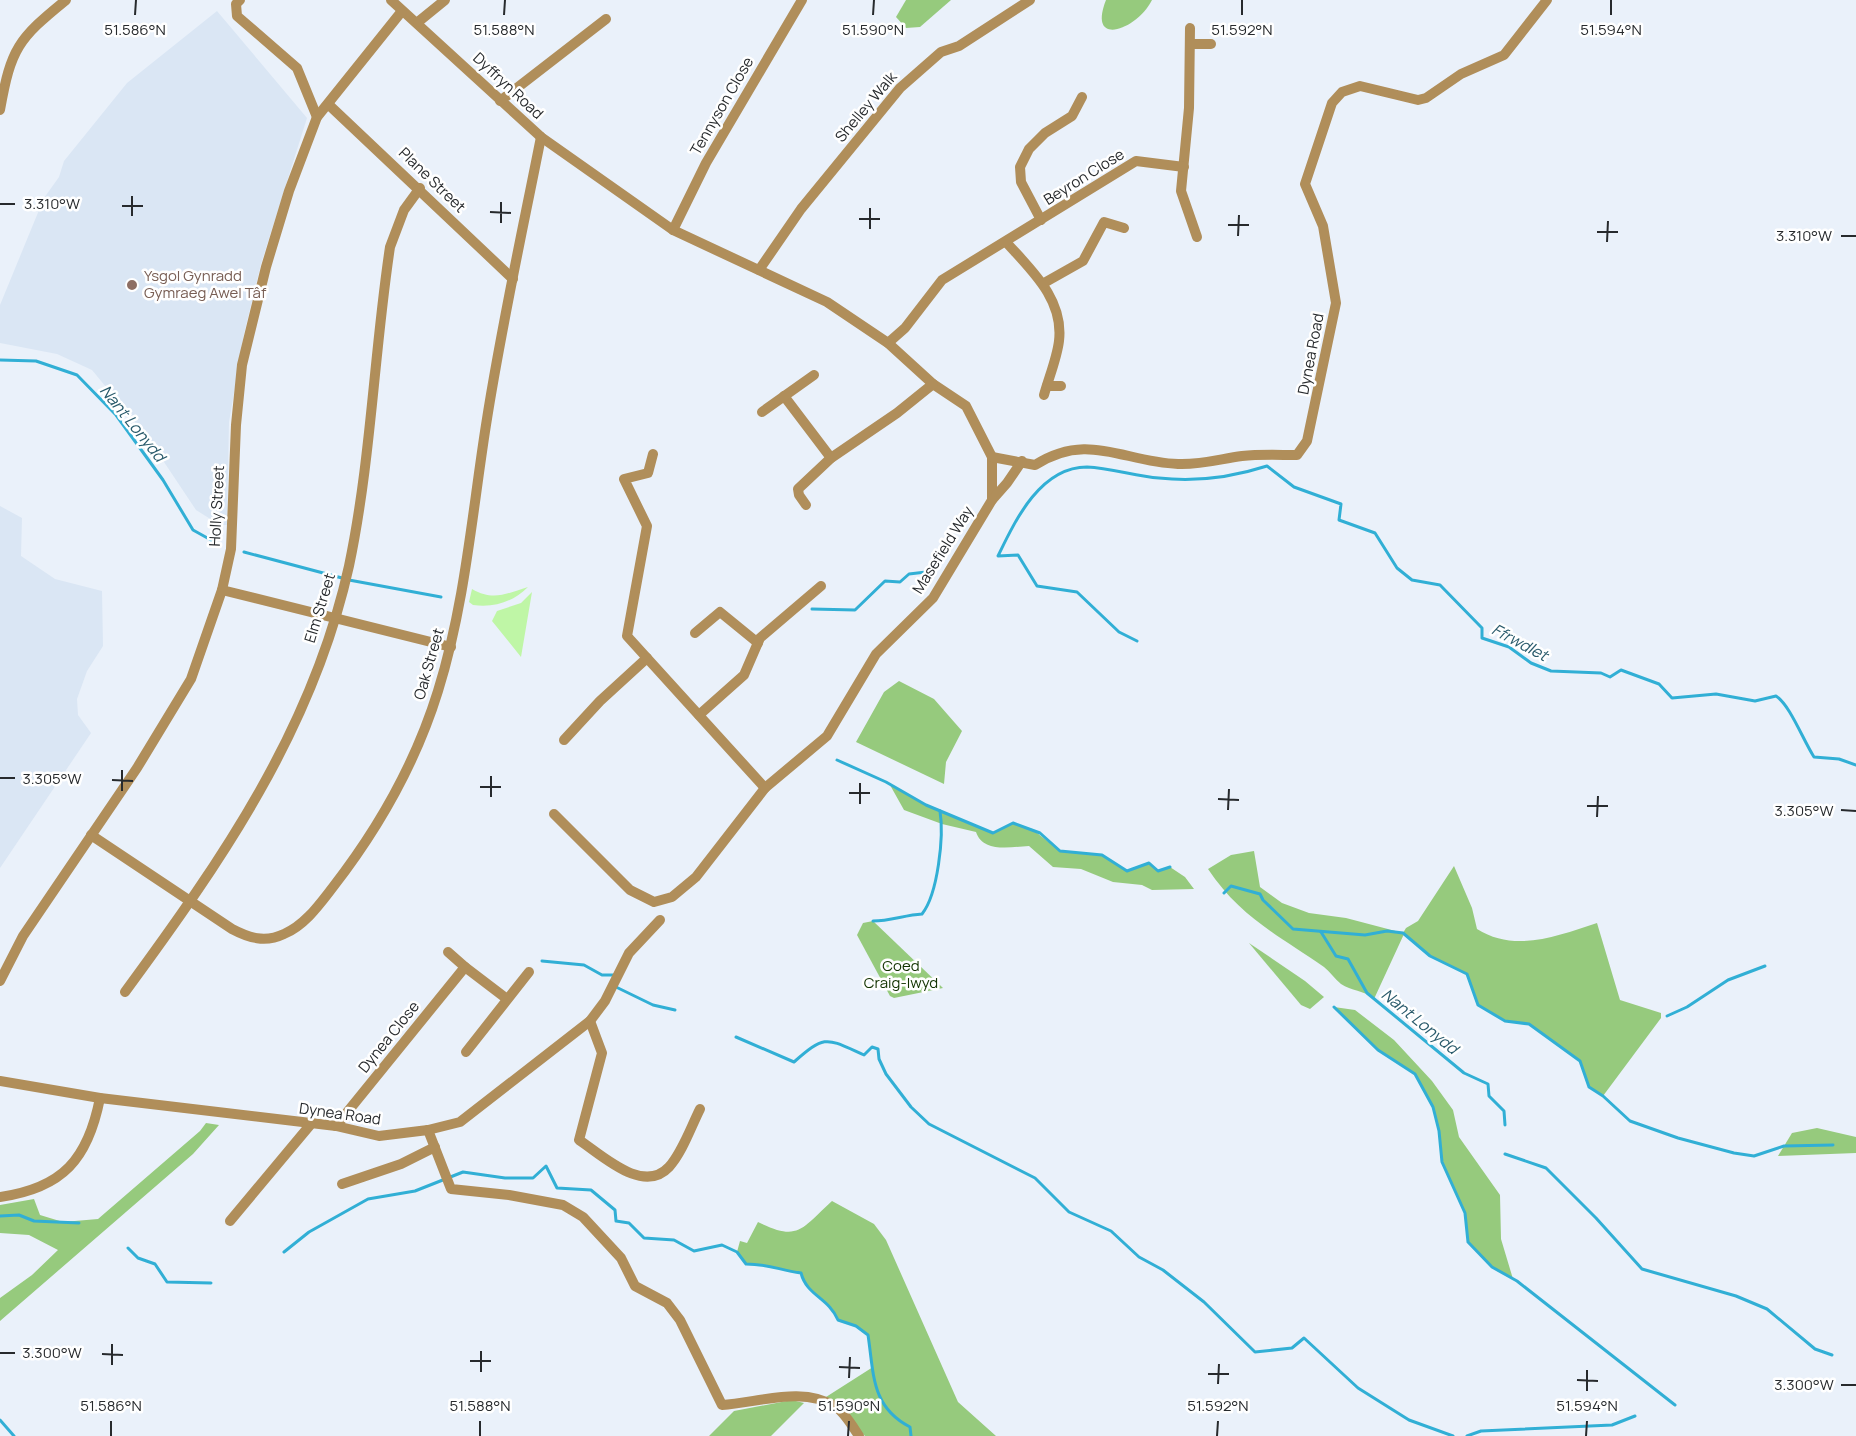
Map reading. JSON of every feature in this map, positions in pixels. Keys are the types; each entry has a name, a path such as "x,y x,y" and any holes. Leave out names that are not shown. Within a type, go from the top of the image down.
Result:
{"street":[{"path":"0,110 6,76 18,44 53,4 66,0"},
{"path":"240,0 236,4 237,16 297,68 317,117"},
{"name":"Dyffryn Road","path":"391,0 418,22 541,137 604,180"},
{"path":"418,22 445,0"},
{"name":"Tennyson Close","path":"673,230 706,163 802,0"},
{"name":"Shelley Walk","path":"759,270 801,209 900,88 940,52 959,46 1030,0"},
{"name":"Dynea Road","path":"992,457 1022,460 1035,465 1052,454 1076,448 1177,464 1214,463 1242,456 1297,455 1307,441 1336,303 1323,225 1305,184 1332,103 1342,92 1360,86 1418,99 1426,98 1461,74 1504,55 1547,0"},
{"name":"Holly Street","path":"0,981 23,936 171,717 191,679 222,590 231,549 236,425 242,365 266,267 290,191 317,117 329,105 402,11"},
{"path":"500,101 606,19"},
{"path":"1190,28 1191,44 1181,191 1197,237"},
{"path":"1191,44 1211,44"},
{"path":"1041,220 1021,182 1020,168 1029,149 1045,133 1072,116 1082,97"},
{"name":"Plane Street","path":"329,105 420,188 513,279"},
{"name":"Oak Street","path":"91,835 249,938 265,939 284,934 302,924 359,853 384,812 424,732 450,648 465,577 492,385 541,137"},
{"name":"Beyron Close","path":"888,343 905,328 942,280 1136,161 1184,166"},
{"name":"Masefield Way","path":"554,814 630,890 654,902 672,897 696,877 765,788 827,736 876,654 933,598 992,500 992,457 966,406 933,384 888,343 827,302 673,230 604,180"},
{"name":"Elm Street","path":"125,992 192,901 251,810 300,718 334,618 348,567 362,490 390,247 404,210 420,188"},
{"path":"1044,283 1083,261 1104,222 1124,228"},
{"path":"1006,242 1044,283 1056,311 1059,340 1046,390 1061,386"},
{"path":"762,412 814,375"},
{"path":"806,505 798,489 831,458 897,413 933,384"},
{"path":"784,396 831,458"},
{"path":"653,454 648,473 624,479 647,526 627,636 765,788"},
{"path":"992,500 1022,460"},
{"path":"699,715 744,675 760,638 821,586"},
{"path":"222,590 450,648"},
{"path":"695,633 720,612 758,643"},
{"path":"564,740 600,701 647,658"},
{"name":"Dynea Road","path":"0,1081 100,1098 336,1126 378,1136 428,1130 460,1122 590,1021 605,1001 629,953 660,920"},
{"path":"448,952 507,999"},
{"name":"Dynea Close","path":"336,1126 465,967"},
{"path":"466,1052 529,972"},
{"path":"590,1021 602,1053 579,1140 628,1173 642,1177 658,1176 670,1166 700,1109"},
{"path":"0,1197 41,1187 74,1164 94,1126 100,1098"},
{"path":"230,1221 311,1124"},
{"path":"428,1130 451,1189 509,1195 562,1205 583,1217 621,1258 635,1286 667,1303 680,1320 722,1405 799,1396 816,1399 838,1407 859,1436"},
{"path":"342,1184 401,1164 435,1147"}],"shaded area":[{"name":"Ysgol Gynradd Gymraeg Awel Tâf","path":"217,11 307,118 261,264 244,334 229,422 227,525 220,525 196,510 148,438 92,370 57,354 0,343 0,305 44,198 59,177 64,161 127,83"},
{"path":"0,506 22,518 21,556 55,579 102,591 103,646 87,671 77,699 78,715 91,733 0,868"}],"green space":[{"path":"906,0 951,0 920,27 906,28 896,17"},
{"path":"1106,0 1152,0 1145,11 1126,26 1108,29 1103,24 1102,15"},
{"path":"528,587 516,597 496,605 473,605 469,602 472,589 493,595 506,594"},
{"path":"532,592 521,657 492,621 497,611 521,603"},
{"path":"899,681 934,699 962,731 946,762 944,784 856,742 884,692"},
{"path":"890,785 926,805 992,833 1013,823 1032,829 1060,851 1102,855 1127,871 1149,863 1158,871 1170,867 1185,877 1194,889 1152,890 1142,885 1113,882 1081,869 1053,867 1029,846 1006,848 991,846 980,839 976,832 942,824 904,810"},
{"path":"1254,851 1260,887 1282,903 1309,913 1346,918 1403,933 1406,928 1418,921 1454,866 1472,908 1477,929 1491,936 1506,940 1536,940 1597,923 1620,1000 1661,1013 1661,1018 1603,1096 1589,1087 1580,1061 1529,1024 1505,1021 1478,1005 1467,974 1430,956 1404,934 1374,999 1341,984 1324,967 1247,913 1220,886 1208,869 1231,855"},
{"name":"Coed Craig-lwyd","path":"873,921 943,988 894,998 890,996 857,935 863,923"},
{"path":"1249,943 1305,981 1324,997 1310,1009 1301,1005"},
{"path":"1334,1007 1355,1010 1394,1040 1432,1081 1453,1110 1459,1137 1500,1195 1501,1239 1513,1279 1492,1267 1468,1242 1465,1213 1442,1162 1439,1131 1433,1107 1415,1074 1378,1050"},
{"path":"206,1123 219,1125 193,1154 0,1321 0,1298 32,1275 58,1250 29,1235 0,1233 0,1205 34,1199 40,1215 63,1222 98,1219 200,1131"},
{"path":"1817,1128 1856,1137 1856,1153 1778,1156 1792,1133"},
{"path":"832,1201 874,1224 886,1240 958,1402 996,1436 865,1436 826,1397 873,1367 868,1335 856,1326 838,1320 829,1306 808,1287 801,1273 746,1264 737,1252 740,1241 747,1243 758,1222 782,1231 799,1230"},
{"path":"792,1400 804,1403 771,1436 709,1436 734,1411"}],"waterway":[{"name":"Nant Lonydd","path":"0,360 36,361 77,375 116,415 163,480 193,530 220,545"},
{"name":"Ffrwdlet","path":"1137,641 1119,632 1077,592 1037,586 1018,555 998,556 1012,527 1031,498 1056,476 1070,469 1087,467 1150,477 1200,479 1227,476 1267,466 1294,487 1341,504 1339,520 1375,533 1397,568 1412,580 1440,585 1482,628 1482,638 1509,647 1531,663 1551,671 1601,673 1610,677 1621,670 1659,684 1672,698 1716,694 1755,701 1776,696 1791,715 1814,757 1839,759 1856,765"},
{"name":"Nant Lonydd","path":"244,552 342,578"},
{"name":"Ffrwdlet","path":"812,609 855,610 885,581 900,582 909,574 926,572"},
{"name":"Nant Lonydd","path":"349,580 441,597"},
{"path":"837,760 886,782 926,805 993,833 1013,823 1040,833 1060,851 1102,855 1127,871 1149,863 1158,871 1170,867"},
{"path":"873,921 922,914 928,905 938,864 941,835 940,811"},
{"path":"1224,893 1231,886 1260,894 1263,900 1293,929 1365,935 1387,931 1403,933 1430,956 1467,974 1478,1005 1505,1021 1529,1024 1580,1061 1589,1087 1603,1096 1630,1121 1678,1138 1754,1156 1784,1146 1833,1145"},
{"name":"Nant Lonydd","path":"1321,932 1336,956 1348,959 1367,993 1464,1073 1488,1084 1489,1096 1504,1111 1505,1125"},
{"path":"542,961 584,965 602,975 614,975"},
{"path":"1667,1016 1687,1007 1728,980 1765,966"},
{"path":"616,987 653,1005 675,1010"},
{"path":"1334,1007 1378,1050 1415,1074 1433,1107 1439,1131 1442,1162 1465,1213 1468,1242 1492,1267 1517,1281 1675,1405"},
{"path":"736,1037 794,1062 820,1043 834,1042 864,1055 872,1047 878,1049 879,1059 886,1074 911,1107 929,1124 1035,1178 1069,1212 1111,1231 1139,1257 1163,1270 1204,1302 1255,1352 1292,1348 1304,1338 1358,1388 1409,1420 1453,1436"},
{"path":"1505,1154 1546,1168 1642,1269 1736,1296 1767,1309 1815,1349 1832,1355"},
{"path":"284,1252 309,1232 368,1199 415,1191 463,1172 505,1178 533,1178 546,1166 557,1188 591,1190 615,1210 616,1221 629,1223 644,1238 674,1240 694,1251 722,1245 737,1252 746,1264 801,1273 808,1287 829,1306 838,1320 856,1326 868,1335 874,1376 881,1399 897,1419 910,1427 911,1436"},
{"path":"0,1216 19,1215 34,1221 79,1223"},
{"path":"128,1248 138,1258 155,1264 167,1282 211,1283"},
{"path":"1467,1436 1481,1431 1612,1425 1635,1416"},
{"path":"0,1420 14,1436"}],"place":[{"name":"Ysgol Gynradd Gymraeg Awel Tâf","path":"132,285"}]}
